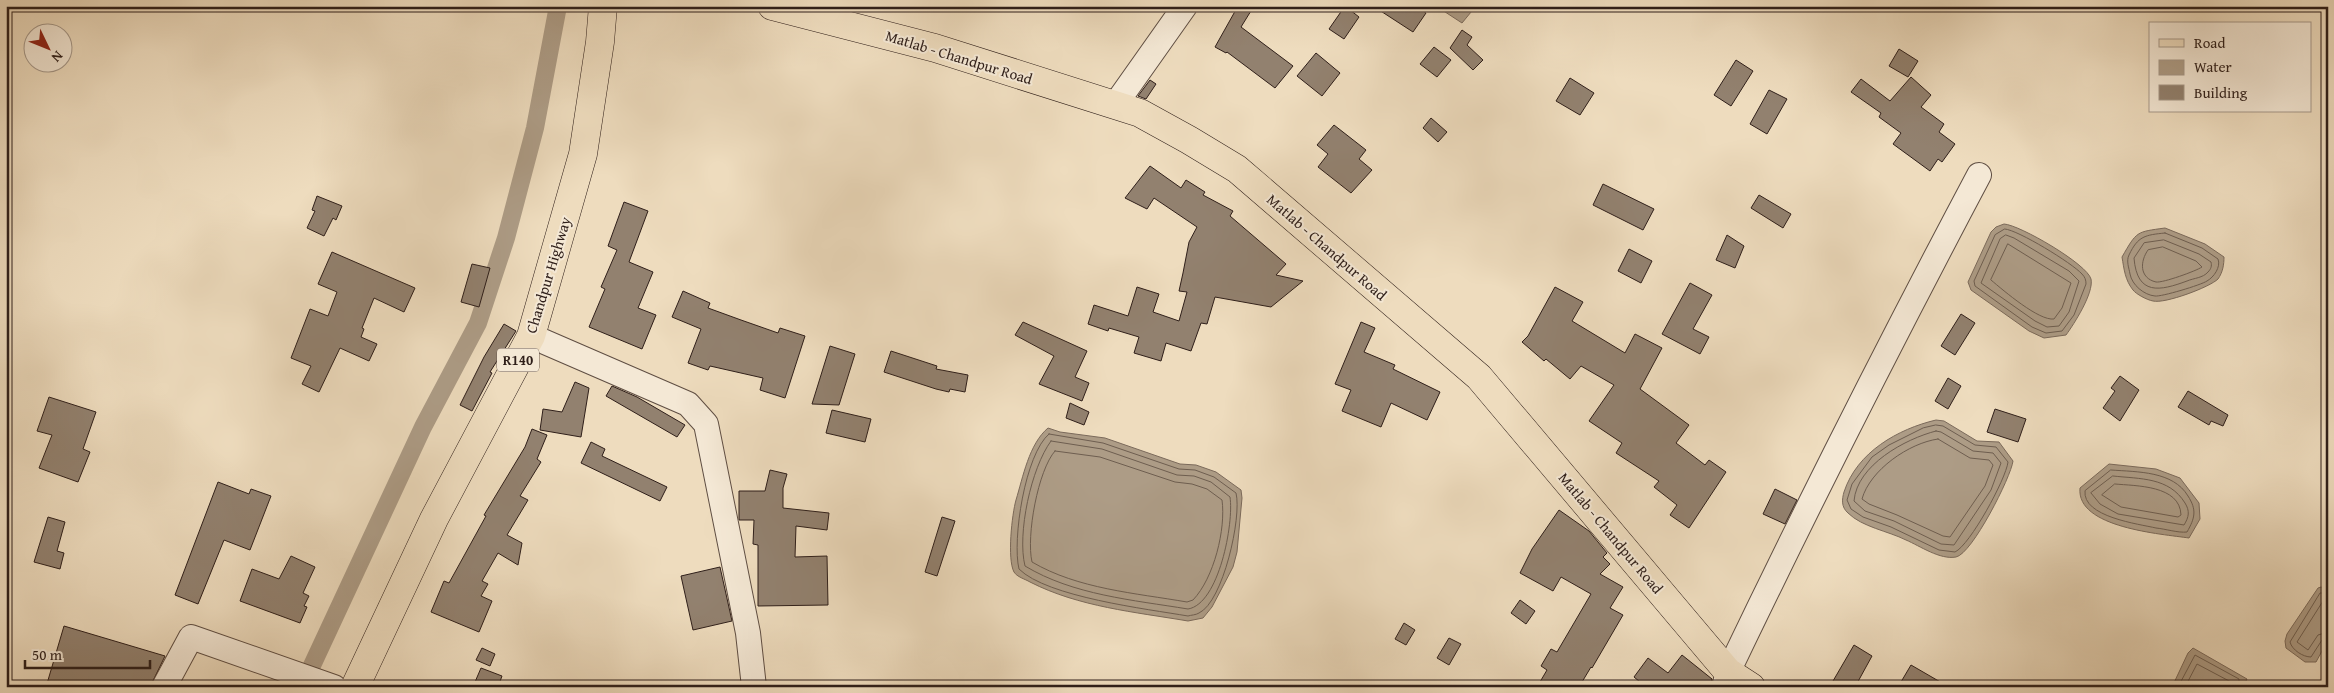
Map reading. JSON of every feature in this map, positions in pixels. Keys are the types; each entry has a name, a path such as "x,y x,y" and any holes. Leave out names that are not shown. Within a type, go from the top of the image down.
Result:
{"main road":[{"name":"Chandpur Highway","path":"355,687 434,519 531,336 583,154 600,42 603,6"},
{"name":"Matlab - Chandpur Road","path":"772,6 935,48 1140,113 1236,169 1479,377 1726,680 1751,687"}],"street":[{"path":"1115,105 1185,6"},
{"path":"1726,680 1827,469 1915,295 1979,175"},
{"path":"531,336 688,404 706,424 748,633 754,687"},
{"path":"164,687 191,637 330,685"}],"water":[{"path":"1436,6 1476,6 1462,23"},
{"path":"2004,224 2024,231 2052,246 2078,264 2087,272 2091,279 2087,300 2066,335 2044,338 2029,331 1971,290 1968,282 1991,232 1996,227"},
{"path":"2165,228 2205,244 2224,257 2223,265 2218,279 2206,286 2167,300 2153,301 2134,292 2125,274 2122,257 2138,234"},
{"path":"1936,420 1944,421 1977,441 1999,442 2013,461 2011,470 1981,530 1963,553 1956,557 1937,555 1899,537 1860,522 1846,511 1843,503 1844,492 1850,478 1869,454 1881,444 1907,429"},
{"path":"1048,428 1060,432 1105,438 1180,464 1196,465 1216,472 1241,490 1242,498 1237,552 1233,567 1212,607 1203,618 1188,621 1108,608 1068,597 1015,574 1011,557 1014,507 1031,452 1041,435"},
{"path":"2109,464 2156,469 2180,478 2199,503 2200,519 2189,538 2142,531 2123,526 2106,520 2092,512 2082,501 2080,488"},
{"path":"2318,588 2328,589 2328,640 2316,662 2305,662 2286,648 2285,641 2287,634"},
{"path":"2193,648 2247,679 2243,687 2172,687 2188,653"}],"building":[{"path":"1238,6 1254,6 1241,27 1293,66 1275,88 1227,52 1215,47"},
{"path":"1345,6 1359,17 1344,39 1329,29"},
{"path":"1373,6 1415,6 1426,13 1413,32"},
{"path":"1462,30 1472,37 1467,45 1483,60 1473,70 1450,48"},
{"path":"1434,47 1451,60 1437,77 1420,64"},
{"path":"1899,49 1918,61 1908,77 1889,66"},
{"path":"1316,53 1340,73 1322,96 1297,76"},
{"path":"1736,60 1753,71 1731,106 1714,95"},
{"path":"1911,77 1931,95 1921,107 1944,124 1939,132 1955,144 1942,162 1938,159 1930,171 1893,144 1901,133 1879,117 1881,113 1851,92 1861,79 1890,101"},
{"path":"1570,78 1594,93 1580,115 1556,101"},
{"path":"1150,80 1156,84 1146,99 1138,96"},
{"path":"1769,90 1787,99 1767,134 1750,124"},
{"path":"1431,118 1447,132 1438,142 1423,128"},
{"path":"1334,125 1366,150 1359,159 1372,170 1351,193 1318,167 1328,154 1317,145"},
{"path":"1150,166 1181,188 1186,180 1205,192 1203,195 1233,211 1230,216 1286,264 1276,275 1303,281 1271,307 1215,297 1207,324 1201,323 1191,351 1166,343 1161,361 1134,353 1139,337 1109,328 1108,331 1088,324 1094,305 1128,316 1137,287 1159,294 1153,312 1179,321 1187,292 1179,291 1189,242 1197,227 1154,198 1147,209 1125,198"},
{"path":"1603,184 1654,209 1643,230 1593,205"},
{"path":"1759,195 1791,214 1783,228 1751,208"},
{"path":"317,196 342,206 336,220 333,218 324,236 307,228 315,211 312,210"},
{"path":"624,202 648,211 629,262 653,272 638,308 656,315 642,349 589,327 605,289 601,287 617,250 608,246"},
{"path":"1727,235 1744,246 1735,268 1716,260"},
{"path":"1629,249 1652,261 1641,283 1618,271"},
{"path":"332,252 415,288 404,312 374,298 362,328 364,329 361,337 377,344 369,361 340,348 319,392 302,384 311,366 291,358 310,309 328,316 337,292 318,284"},
{"path":"472,264 490,268 479,307 461,302"},
{"path":"1690,283 1712,295 1693,329 1709,337 1700,354 1662,334"},
{"path":"1555,287 1583,302 1572,321 1625,353 1635,334 1662,348 1640,389 1689,425 1676,443 1705,465 1709,460 1726,472 1689,528 1670,515 1677,505 1654,487 1659,481 1616,453 1622,443 1589,421 1614,385 1581,366 1570,379 1546,359 1544,361 1522,342 1528,336"},
{"path":"683,291 710,303 708,308 778,333 780,328 805,336 785,398 760,390 763,378 710,366 708,370 688,363 701,329 672,317"},
{"path":"1961,314 1975,323 1955,355 1941,346"},
{"path":"1023,322 1087,351 1075,377 1089,383 1082,401 1039,384 1054,356 1015,335"},
{"path":"1361,322 1375,328 1364,352 1395,365 1393,369 1440,392 1427,420 1391,403 1381,427 1342,411 1351,390 1335,384"},
{"path":"504,324 516,331 490,372 492,373 472,411 460,405 484,357"},
{"path":"830,346 855,354 839,405 812,404"},
{"path":"891,351 937,366 936,369 968,375 965,392 950,389 949,392 936,389 884,372"},
{"path":"2120,376 2139,390 2120,421 2103,408 2115,391 2111,388"},
{"path":"1948,378 1961,386 1948,409 1935,401"},
{"path":"575,382 589,388 581,437 540,430 543,409 562,412"},
{"path":"612,386 637,397 685,425 677,437 606,396"},
{"path":"2188,391 2228,415 2223,426 2211,421 2209,425 2178,407"},
{"path":"49,397 96,412 83,449 90,452 78,482 39,468 52,435 37,431"},
{"path":"1070,403 1089,412 1084,425 1066,418"},
{"path":"1995,409 2026,419 2018,442 1987,432"},
{"path":"832,410 871,419 865,442 826,433"},
{"path":"532,429 547,435 537,459 541,462 520,496 528,500 507,535 522,543 518,565 498,553 482,581 488,584 481,596 492,601 479,632 431,612 444,581 449,583 486,516 484,515 525,447"},
{"path":"591,442 605,449 602,456 667,487 660,501 581,463"},
{"path":"770,470 787,474 783,488 783,508 829,513 827,530 796,526 795,557 827,556 828,605 758,606 758,545 753,544 754,520 739,520 739,491 765,491"},
{"path":"218,482 249,494 251,489 271,496 250,550 224,540 198,604 175,595"},
{"path":"1775,489 1797,500 1785,524 1763,514"},
{"path":"1559,510 1589,531 1607,553 1603,557 1610,564 1600,574 1623,587 1610,608 1623,615 1579,687 1537,687 1547,670 1541,666 1551,649 1557,652 1591,594 1561,577 1553,591 1520,573 1532,549"},
{"path":"48,517 65,522 57,551 64,553 60,569 34,562"},
{"path":"942,517 955,521 937,576 925,572"},
{"path":"291,556 315,567 303,593 309,596 304,606 307,607 300,623 240,601 252,569 279,579"},
{"path":"720,567 732,621 693,630 681,576"},
{"path":"1520,600 1535,611 1526,624 1511,613"},
{"path":"1404,623 1415,630 1406,645 1395,639"},
{"path":"64,626 165,656 150,687 46,687"},
{"path":"1449,638 1461,644 1449,665 1437,658"},
{"path":"1854,645 1872,656 1855,687 1843,687 1833,681"},
{"path":"482,648 495,654 490,666 476,660"},
{"path":"1682,655 1712,679 1711,687 1646,687 1634,677 1648,658 1668,673"},
{"path":"1911,665 1949,687 1898,687"},
{"path":"481,668 502,676 498,687 487,687 475,682"}],"waterway":[{"path":"302,687 423,427 478,323 506,238 535,128 558,6"}]}
